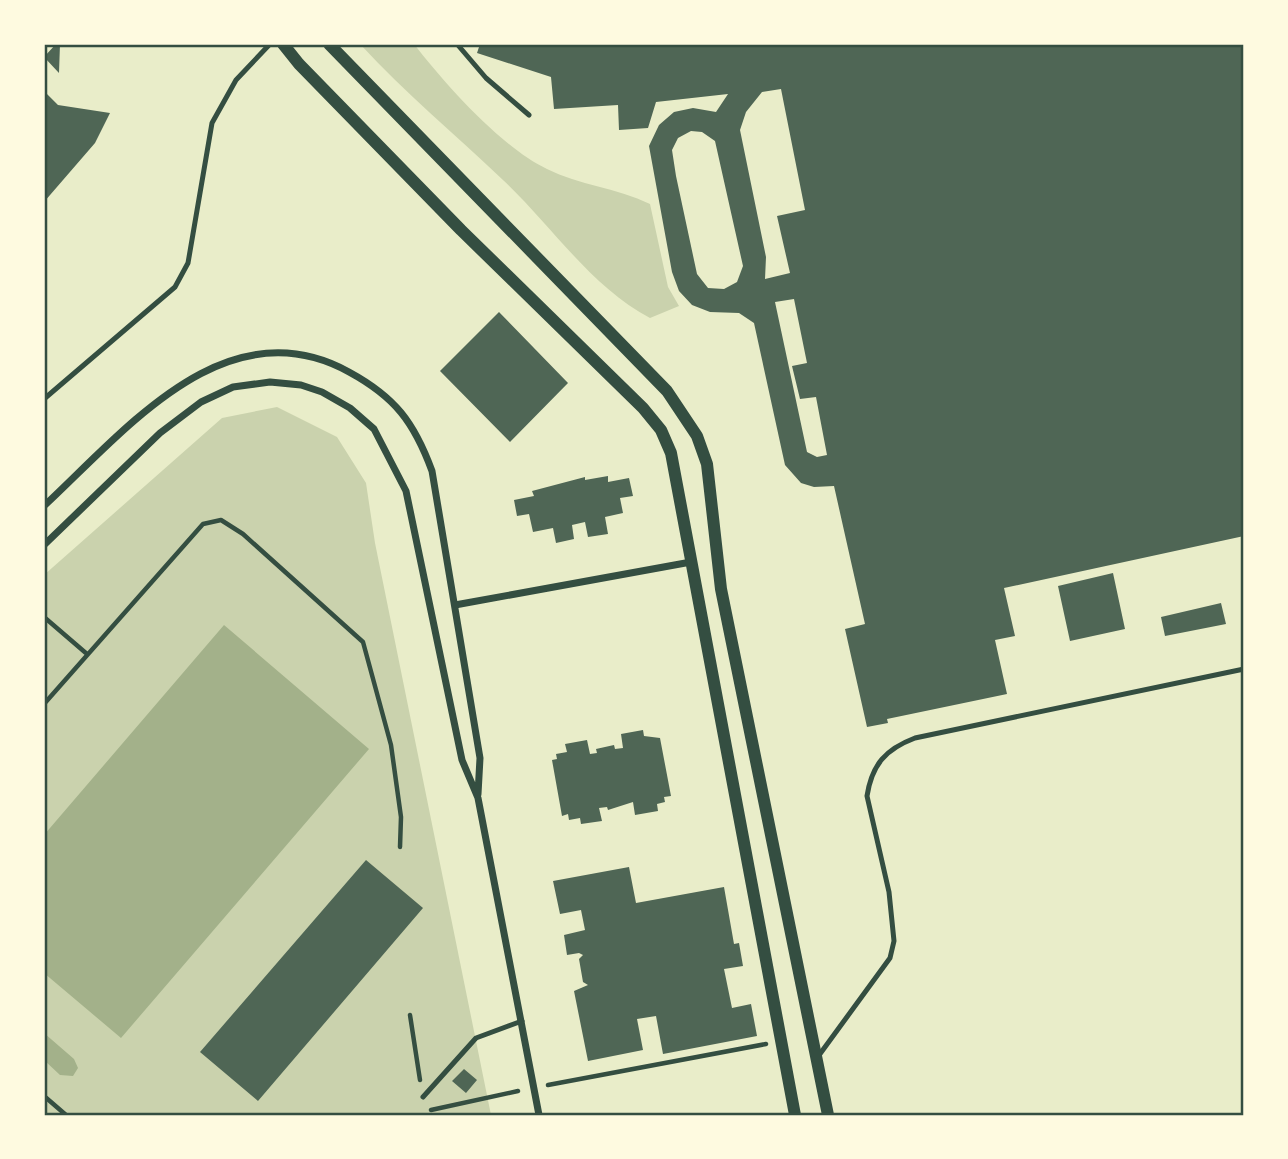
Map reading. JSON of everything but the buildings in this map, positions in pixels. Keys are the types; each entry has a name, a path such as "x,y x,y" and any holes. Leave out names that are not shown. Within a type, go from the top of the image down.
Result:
{"street":[{"path":"283,44 299,64 461,230 643,408 661,430 671,453 795,1115"},
{"path":"329,44 667,391 698,436 707,464 726,616 828,1115"},
{"path":"44,506 154,405 190,378 232,359 266,352 309,354 336,364 372,384 399,407 419,437 432,471 480,758 478,798"},
{"path":"44,545 160,433 201,402 233,387 270,382 300,385 322,392 350,408 374,429 406,491 462,760 478,798 539,1115"},
{"path":"456,606 691,562"}],"lane":[{"path":"44,399 175,286 188,263 212,122 236,80 270,44"},
{"path":"457,44 486,78 529,116"},
{"path":"817,1059 890,958 894,928 867,796 870,774 894,746 915,737 1244,669"},
{"path":"423,1097 476,1038 522,1021"}],"path":[{"path":"44,704 203,524 221,520 363,642 391,745 401,817 400,846"},
{"path":"44,617 87,654"},
{"path":"410,1015 426,1114 534,1088 780,1041"},
{"path":"44,1096 66,1115"}],"shaded area":[{"path":"360,44 414,44 441,77 493,131 530,159 559,174 650,204 668,287 679,306 650,318 609,290 503,180"},
{"path":"277,407 337,437 366,483 375,543 491,1115 44,1115 44,575 222,418"},
{"path":"224,625 369,749 121,1038 44,973 44,835"},
{"path":"44,1033 74,1059 78,1068 73,1076 60,1075 44,1060"}]}
